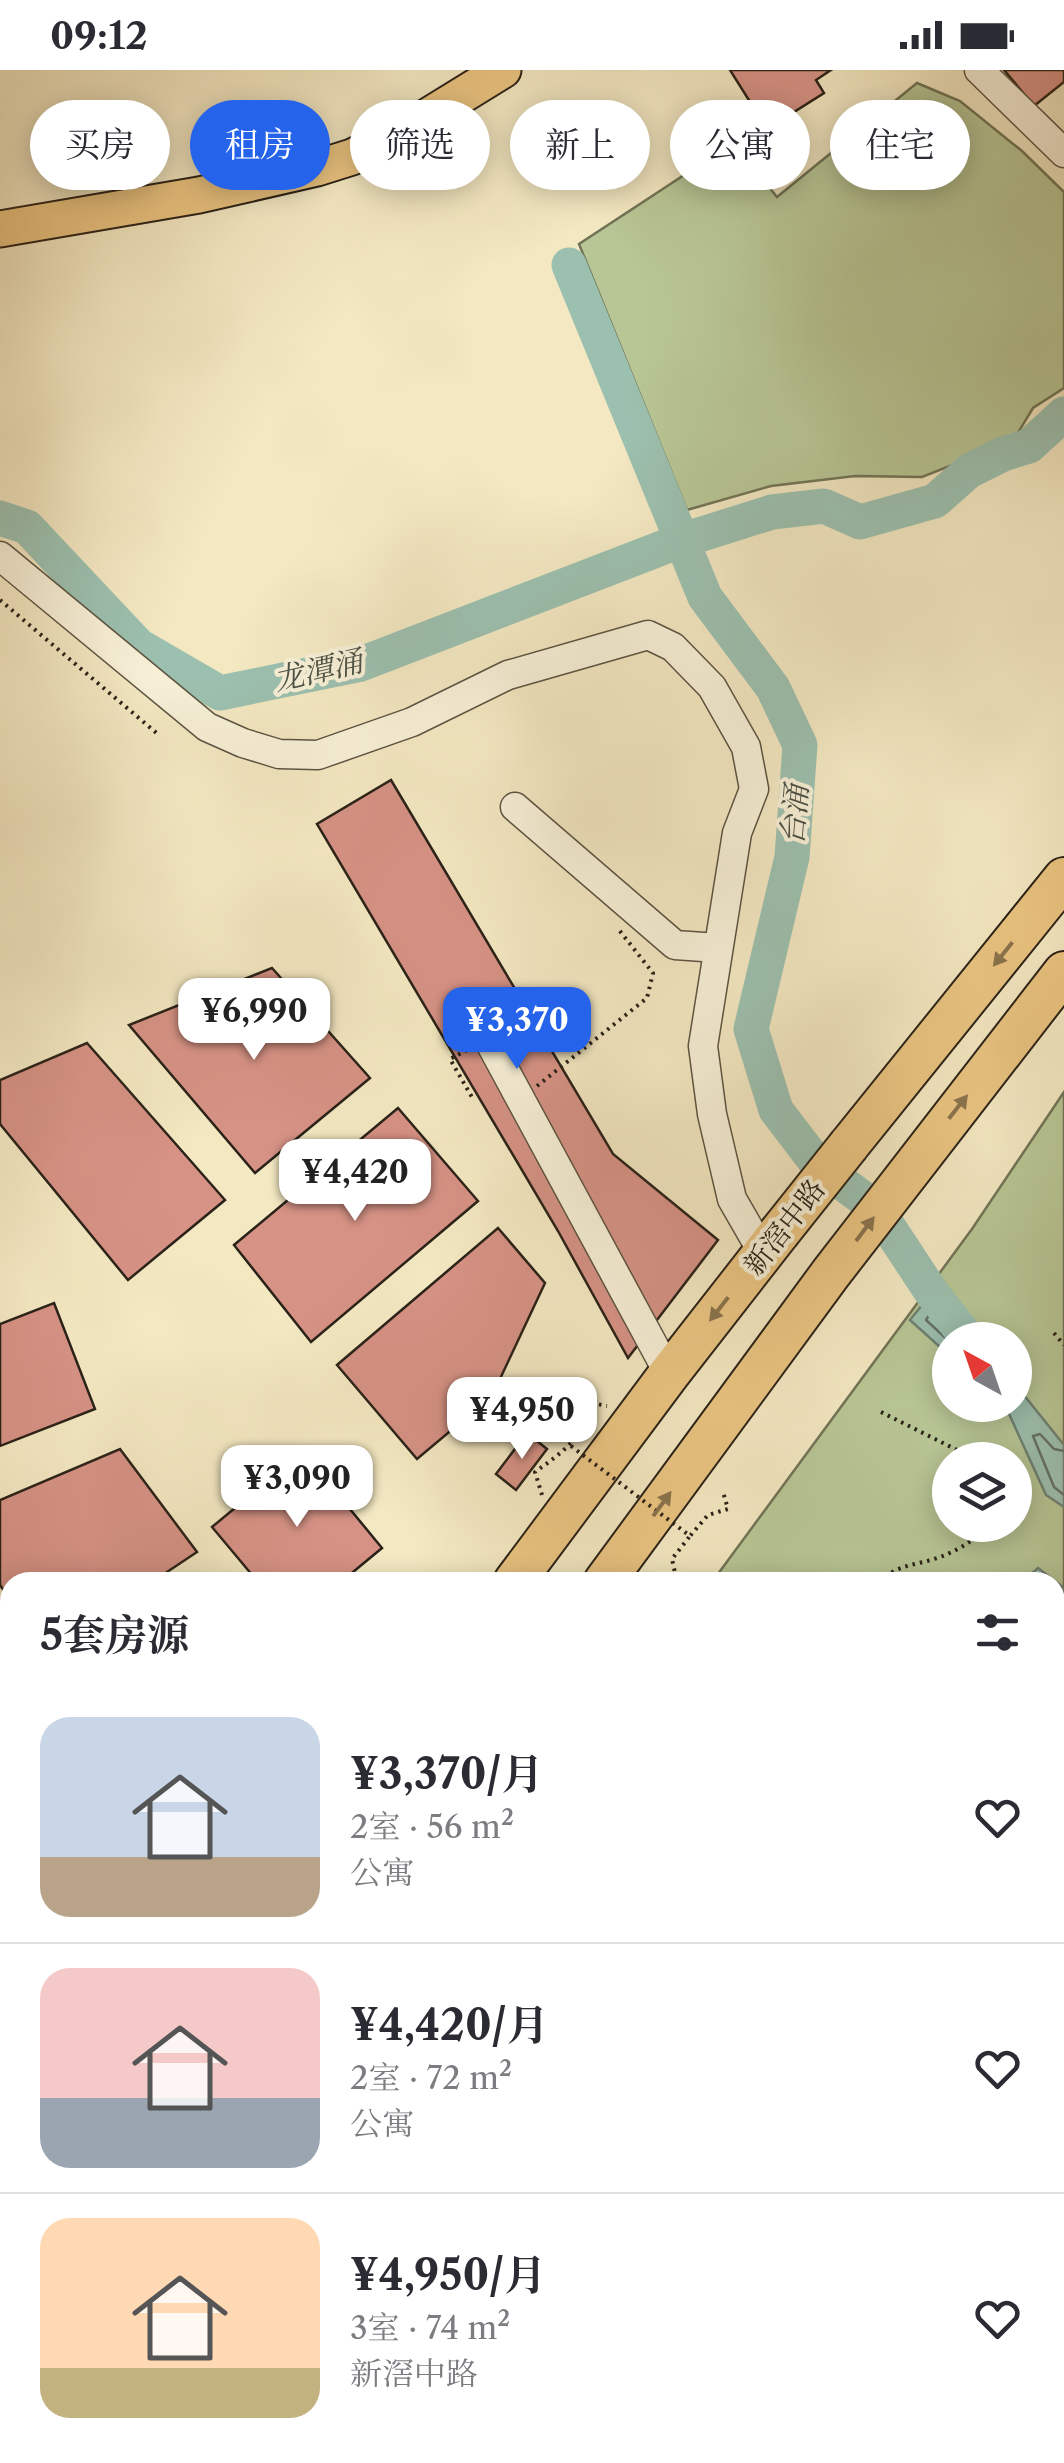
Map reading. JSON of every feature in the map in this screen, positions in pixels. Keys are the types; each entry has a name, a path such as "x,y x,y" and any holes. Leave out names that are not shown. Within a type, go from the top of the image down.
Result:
{"highway":[{"name":"新滘中路","path":"521,1572 771,1243 1064,878"},
{"path":"611,1572 898,1184 1064,972"}],"main road":[{"path":"0,228 199,194 317,168 396,136 503,70"}],"lane":[{"path":"979,70 1064,153"},
{"path":"0,556 207,727 279,754 318,755 412,722 508,674 648,635 674,647 712,687 746,747 754,789 737,833 703,1046 712,1114 732,1198 771,1243"},
{"path":"514,807 674,945 718,948"},
{"path":"488,1038 669,1374"}],"path":[{"path":"0,600 160,736"},
{"path":"522,1099 647,998 654,973 619,930"},
{"path":"474,1099 450,1059 488,1038"},
{"path":"1054,1333 1064,1344"},
{"path":"542,1495 535,1472 570,1446 587,1420 587,1402 608,1406"},
{"path":"881,1412 940,1442"},
{"path":"570,1446 690,1536"},
{"path":"675,1572 672,1559 708,1514 728,1509 723,1492"},
{"path":"890,1572 940,1558 969,1542"}],"shaded area":[{"path":"917,83 958,100 896,100"},
{"path":"970,109 1022,151 1064,192 1064,388 1033,408 1013,441 922,477 855,476 771,486 687,510 579,244 670,184 670,190 771,190 777,197 786,190 810,190 810,170 830,154 830,190 970,190"},
{"path":"1064,1092 1064,1572 719,1572 972,1229"}],"water":[{"path":"938,1285 967,1322 932,1322 932,1340 910,1320"},
{"path":"1032,1405 1064,1445 1064,1507 1046,1495 1032,1464 1032,1442 1022,1442 1013,1422 1032,1422"}],"building":[{"path":"730,70 831,70 816,80 824,93 810,102 749,100"},
{"path":"1004,70 1064,70 1064,82 1034,106"},
{"path":"391,780 613,1154 718,1240 628,1358 558,1231 317,824"},
{"path":"272,968 370,1078 255,1173 129,1025"},
{"path":"87,1043 225,1200 128,1280 0,1124 0,1080"},
{"path":"398,1108 478,1201 311,1342 234,1245"},
{"path":"498,1228 545,1283 492,1396 417,1459 337,1365"},
{"path":"54,1303 95,1409 0,1446 0,1324"},
{"path":"527,1433 547,1449 516,1490 496,1474"},
{"path":"120,1449 197,1552 167,1572 0,1572 0,1500"},
{"path":"303,1452 382,1548 353,1572 250,1572 212,1527"}],"waterway":[{"name":"台涌","path":"569,265 705,597 773,688 800,745 792,857 751,1029 776,1110 818,1165 876,1208 955,1322"},
{"name":"龙潭涌","path":"0,518 27,527 139,646 220,693 361,664 680,541 772,512 824,506 860,522 935,501 969,471 1029,446 1064,414"}]}
